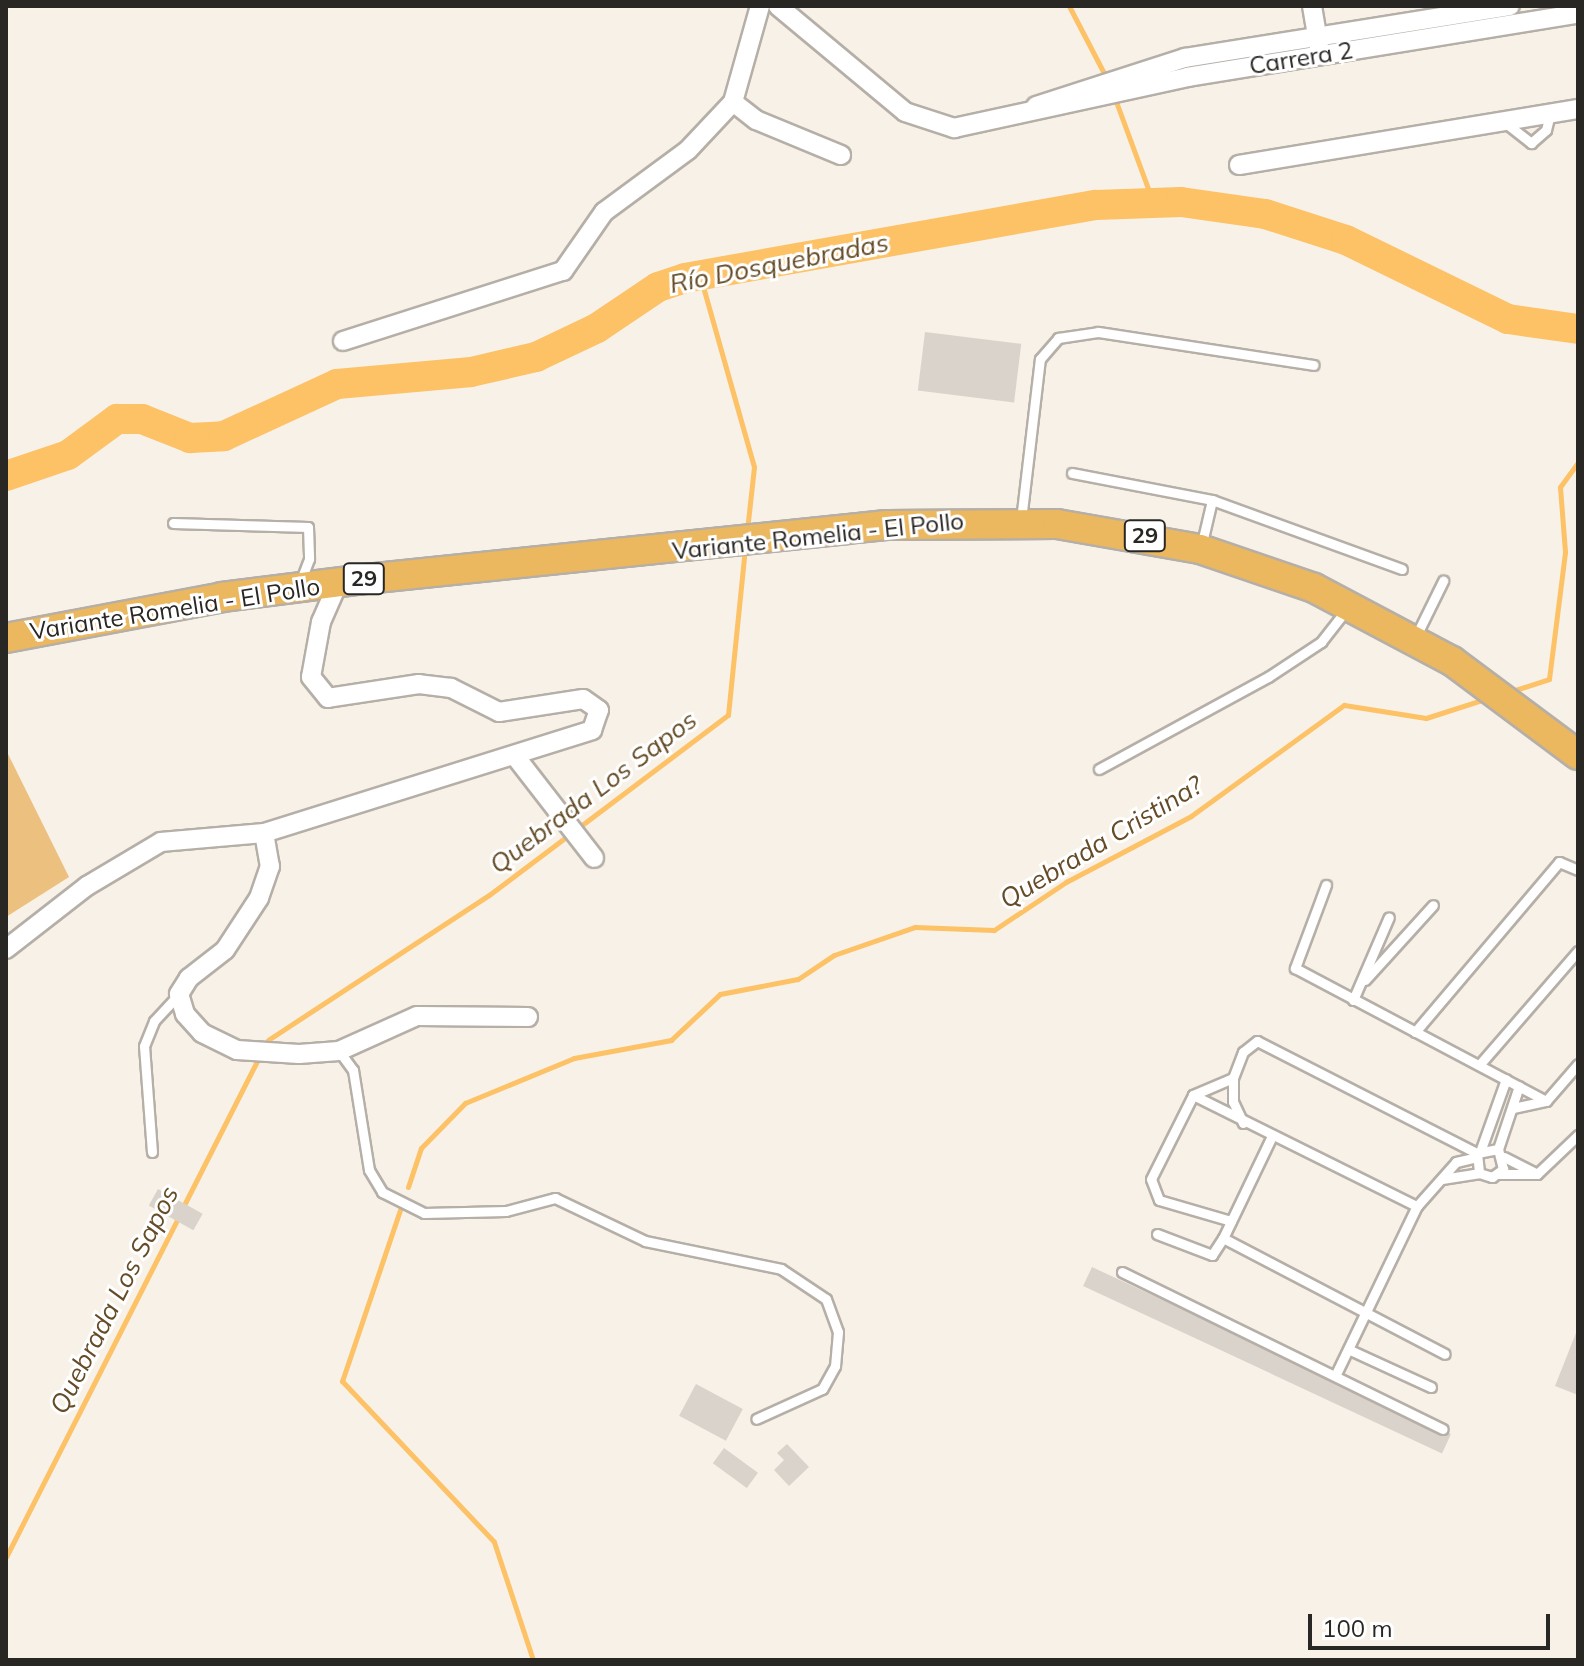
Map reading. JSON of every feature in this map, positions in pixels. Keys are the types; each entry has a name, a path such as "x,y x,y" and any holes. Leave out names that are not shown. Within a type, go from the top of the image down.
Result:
{"highway":[{"name":"Variante Romelia - El Pollo","path":"6,638 299,587 771,541 886,525 1021,521 1200,549 1351,604 1415,638 1487,685 1578,755"}],"street":[{"path":"343,341 552,279 604,212 688,150 733,102 760,6"},
{"name":"Carrera 2","path":"778,6 905,112 954,128 1026,111 1130,80 1186,68 1319,46 1578,14"},
{"path":"1312,6 1319,46"},
{"name":"Carrera 2","path":"1319,46 1510,6"},
{"path":"733,102 756,120 841,155"},
{"path":"1239,165 1578,109"},
{"path":"6,949 87,886 161,842 264,833 585,734 599,710 583,699 499,712 451,688 419,684 328,698 311,677 312,662 338,583"},
{"path":"515,756 594,858"},
{"path":"264,833 266,884 225,950 189,978 179,994 193,1024 237,1050 339,1051 417,1016 528,1017"}],"lane":[{"path":"1021,521 1040,359 1058,338 1098,332 1313,365"},
{"path":"1072,473 1212,500 1402,569"},
{"path":"1200,549 1212,500"},
{"path":"173,523 308,527 309,559 299,587"},
{"path":"1415,638 1443,581"},
{"path":"1099,769 1321,642 1351,604"},
{"path":"1415,1032 1559,862 1578,870"},
{"path":"1326,885 1295,968 1546,1101"},
{"path":"1365,980 1433,905"},
{"path":"1353,1000 1365,980 1389,917"},
{"path":"1480,1064 1578,951"},
{"path":"152,1152 144,1046 154,1021 179,994"},
{"path":"1243,1123 1235,1111 1233,1078 1249,1044 1266,1042 1477,1153"},
{"path":"339,1051 353,1070 369,1170 382,1192 424,1213 506,1211 555,1198 645,1241 781,1269 826,1299 838,1332 835,1366 822,1389 756,1419"},
{"path":"1513,1108 1546,1101 1578,1064"},
{"path":"1231,1221 1159,1200 1151,1191 1151,1179 1193,1095 1233,1078"},
{"path":"1479,1173 1477,1153 1506,1079"},
{"path":"1499,1174 1501,1153 1519,1086"},
{"path":"1193,1095 1271,1138 1417,1206"},
{"path":"1442,1179 1479,1173 1537,1174 1578,1135"},
{"path":"1157,1234 1212,1255 1271,1138"},
{"path":"1336,1374 1368,1316 1417,1206 1456,1162 1477,1153 1501,1153 1537,1174"},
{"path":"1223,1238 1445,1354"},
{"path":"1122,1272 1443,1429"},
{"path":"1350,1350 1431,1387"}],"shaded area":[{"path":"6,750 69,877 6,917"}],"building":[{"path":"925,332 1021,344 1014,402 918,391"},
{"path":"158,1189 203,1214 193,1230 149,1206"},
{"path":"1092,1267 1451,1434 1442,1453 1083,1286"},
{"path":"1578,1328 1578,1395 1555,1386"},
{"path":"696,1384 743,1409 726,1441 679,1416"},
{"path":"787,1444 809,1467 789,1486 774,1470 784,1460 777,1453"},
{"path":"724,1448 758,1473 747,1488 713,1463"}],"waterway":[{"path":"1069,6 1107,79"},
{"path":"1114,96 1153,202"},
{"name":"Río Dosquebradas","path":"6,476 68,455 117,419 142,419 190,438 224,436 337,384 471,372 536,357 597,328 658,287 685,278 1096,205 1181,202 1265,214 1346,240 1508,319 1578,329"},
{"name":"Quebrada Los Sapos","path":"700,276 754,467 747,530"},
{"name":"Quebrada Cristina?","path":"1509,692 1549,679 1565,552 1560,487 1578,462"},
{"name":"Quebrada Los Sapos","path":"268,1040 489,895 728,715 745,548"},
{"name":"Quebrada Cristina?","path":"408,1187 421,1148 465,1103 574,1058 671,1040 720,994 798,979 834,955 915,927 994,930 1066,882 1191,816 1344,705 1426,718 1488,698"},
{"name":"Quebrada Los Sapos","path":"183,1207 257,1061"},
{"name":"Quebrada Cristina?","path":"401,1207 342,1381 494,1542 533,1660"},
{"name":"Quebrada Los Sapos","path":"6,1557 179,1216"}]}
